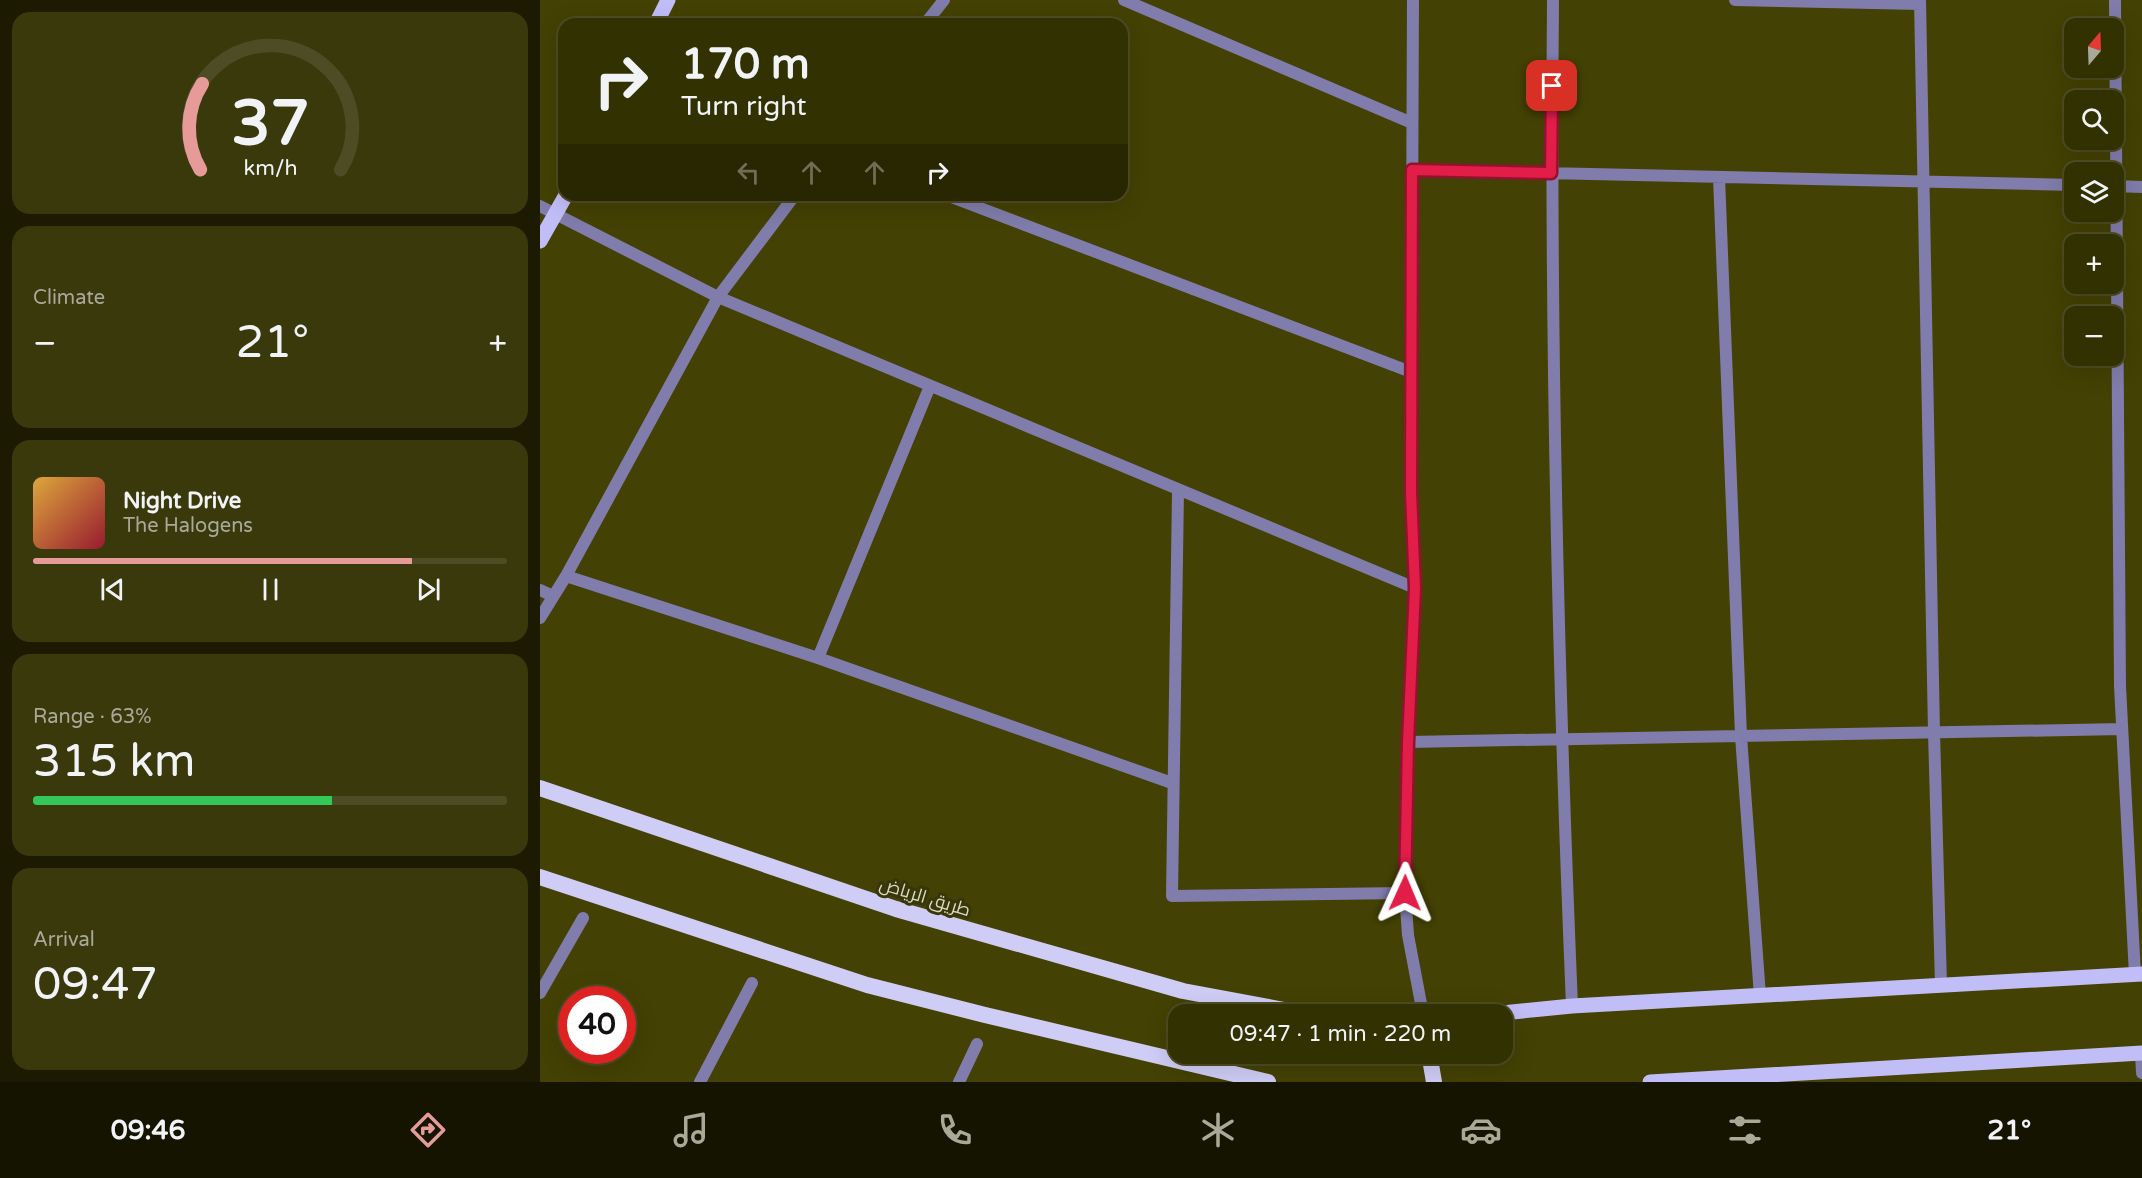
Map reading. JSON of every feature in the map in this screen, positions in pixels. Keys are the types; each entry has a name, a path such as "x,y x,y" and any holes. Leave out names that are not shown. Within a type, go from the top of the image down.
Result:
{"highway":[{"name":"طريق الرياض","path":"540,788 896,909 1183,991 1253,1004"},
{"path":"540,877 867,985 1268,1082"},
{"path":"1161,1057 1222,1082"},
{"path":"1432,1064 1434,1082"}],"main road":[{"path":"659,18 669,0"},
{"path":"540,241 563,201"},
{"path":"1513,1012 1572,1006 2139,975"},
{"path":"1650,1082 2142,1053"}],"street":[{"path":"930,18 944,0"},
{"path":"1125,0 1412,123"},
{"path":"1413,0 1411,492 1415,588 1408,742 1405,893 1408,935 1421,1004"},
{"path":"1553,0 1551,173 1561,739 1572,1006"},
{"path":"1735,0 1920,2 1941,985"},
{"path":"2115,0 2115,162"},
{"path":"1412,170 2064,185"},
{"path":"1719,177 1741,736 1760,996"},
{"path":"2124,186 2142,187"},
{"path":"540,618 566,576 717,297 790,201"},
{"path":"962,201 1411,372"},
{"path":"540,206 717,297 1415,588"},
{"path":"2115,222 2122,729 2139,975"},
{"path":"818,658 930,386"},
{"path":"1178,491 1172,896 1405,893"},
{"path":"566,576 818,658 1173,783"},
{"path":"540,590 553,596"},
{"path":"1408,742 2122,729"},
{"path":"540,993 583,918"},
{"path":"700,1082 752,983"},
{"path":"959,1082 977,1044"},
{"path":"2142,1053 2142,1073"}],"route":[{"path":"1405,893 1408,742 1415,588 1411,492 1412,170 1551,173 1552,86"}]}
